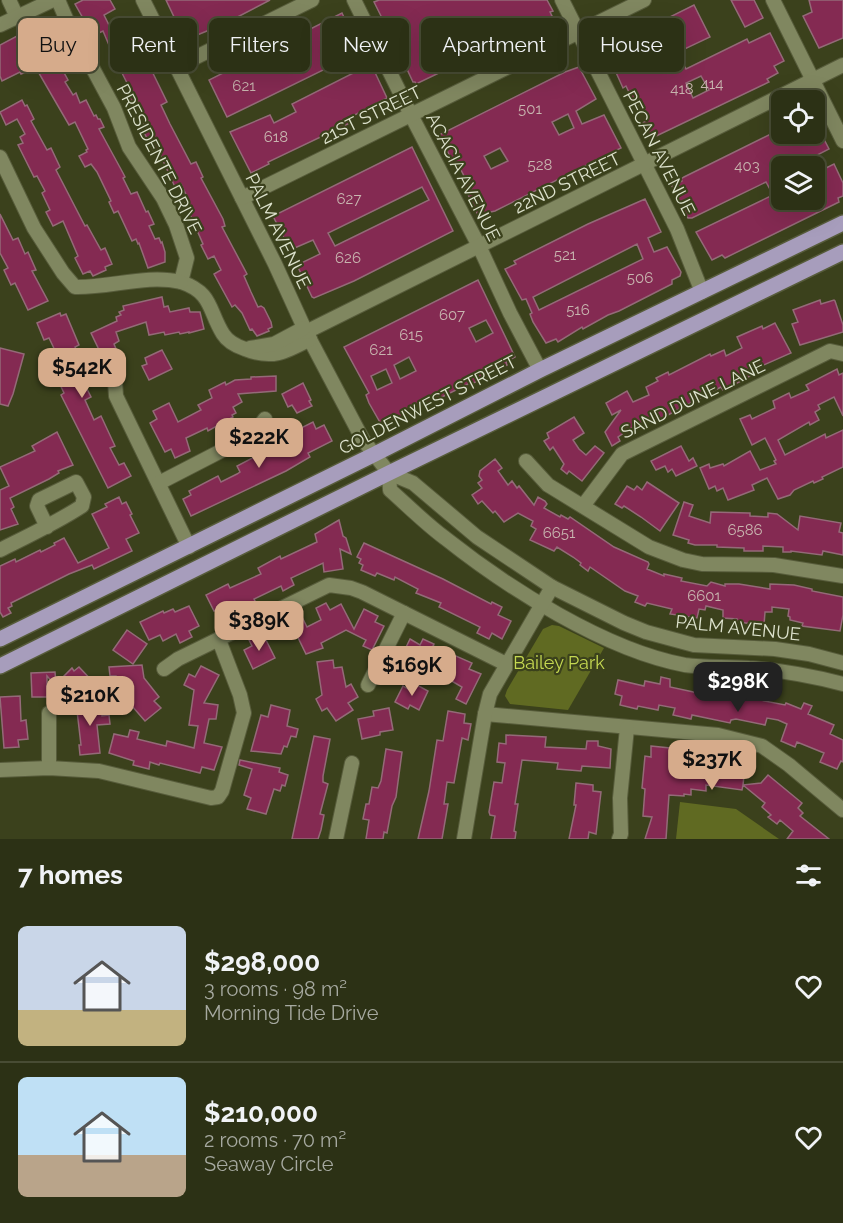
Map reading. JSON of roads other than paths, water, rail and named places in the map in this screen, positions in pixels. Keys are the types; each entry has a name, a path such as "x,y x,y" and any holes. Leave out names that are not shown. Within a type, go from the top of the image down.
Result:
{"main road":[{"name":"GOLDENWEST STREET","path":"0,639 189,547 540,370 843,224"},
{"path":"0,666 843,252"}],"street":[{"path":"9,0 17,17"},
{"path":"0,25 53,0"},
{"path":"58,0 66,18"},
{"name":"PALM AVENUE","path":"143,0 152,18"},
{"path":"197,57 312,0"},
{"name":"ACACIA AVENUE","path":"354,0 540,370"},
{"name":"PECAN AVENUE","path":"562,0 677,229 702,292"},
{"name":"21ST STREET","path":"243,198 644,0"},
{"path":"773,0 843,141"},
{"name":"22ND STREET","path":"307,333 843,65"},
{"name":"PRESIDENTE DRIVE","path":"95,72 114,108 129,147 163,198 176,225 187,258 181,282"},
{"name":"PALM AVENUE","path":"179,72 243,198 307,333 363,440 389,473 413,483 477,537 552,587 624,623 694,645 775,649 809,654 843,663"},
{"path":"0,157 34,228 63,273 75,287 88,288 159,279 181,282 203,295 212,306 224,336 234,345 262,355 307,333"},
{"name":"SAND DUNE LANE","path":"583,506 622,454 830,351 841,353"},
{"path":"116,381 116,396 189,547"},
{"path":"159,483 250,436 265,419"},
{"path":"526,461 548,484 650,547 683,560 702,564 774,565 843,576"},
{"name":"PALM AVENUE","path":"389,473 390,490 444,538 542,604 603,638 644,654 686,665 751,668 804,675 843,684"},
{"path":"0,550 47,527"},
{"path":"164,669 178,658 329,585 351,588 506,664"},
{"path":"464,839 490,694 552,587"},
{"path":"368,685 404,613"},
{"path":"0,770 49,768 99,771 211,798 218,796 222,791 244,713 240,695 219,640"},
{"path":"49,714 49,768"},
{"path":"485,714 718,735 762,746 789,765 843,810"},
{"path":"619,839 621,834 620,798 627,728"},
{"path":"336,839 352,763"}],"park label":[{"name":"Bailey Park","path":"559,663"}]}
